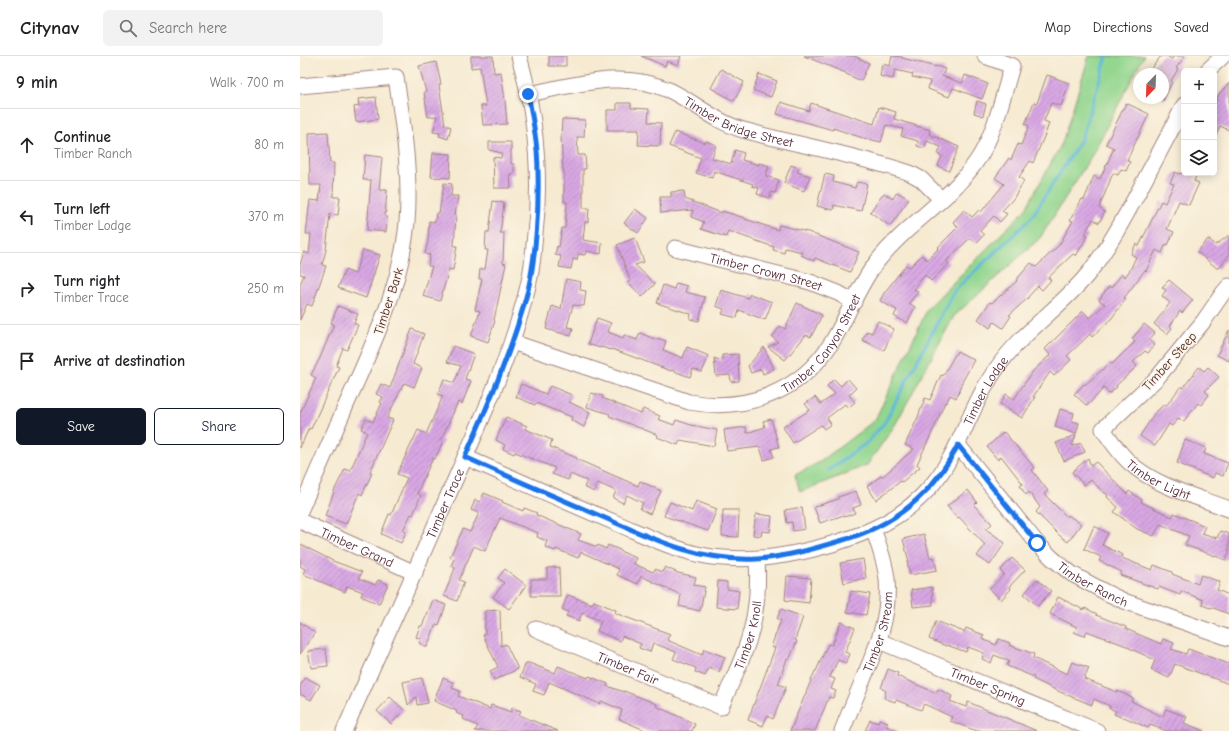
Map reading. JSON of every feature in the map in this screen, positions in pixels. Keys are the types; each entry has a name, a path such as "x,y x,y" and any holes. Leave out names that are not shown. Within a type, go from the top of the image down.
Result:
{"street":[{"name":"Timber Trace","path":"344,731 482,418 512,342 528,289 537,221 538,171 534,127 519,56"},
{"name":"Timber Canyon Street","path":"512,342 689,402 702,404 731,405 758,399 772,394 793,383 805,374 820,359 832,342 869,273 877,262 903,234 969,172 983,151 991,133 1012,66 985,56"},
{"path":"1210,68 1224,56"},
{"name":"Timber Bark","path":"300,86 396,77 407,155 409,185 407,222 401,259 392,296 379,331 300,511"},
{"name":"Timber Bridge Street","path":"528,94 608,79 628,79 647,82 672,92 714,117 741,129 910,173 921,179 941,199"},
{"name":"Timber Lodge","path":"465,457 670,546 709,556 757,559 802,553 873,529 903,512 922,496 941,474 958,445 984,388 996,368 1011,349 1080,282 1102,255 1117,232 1181,111"},
{"name":"Timber Crown Street","path":"675,248 810,282 838,293 854,302"},
{"name":"Timber Steep","path":"1103,429 1157,378 1203,322 1223,292 1229,286"},
{"name":"Timber Light","path":"1103,429 1120,453 1130,463 1151,478 1229,509"},
{"name":"Timber Ranch","path":"958,445 1037,543 1052,558 1072,574 1124,601 1229,638"},
{"name":"Timber Grand","path":"300,521 414,573"},
{"name":"Timber Stream","path":"842,731 879,641 885,621 888,592 884,564 873,529"},
{"name":"Timber Knoll","path":"721,707 741,661 755,613 758,582 757,559"},
{"name":"Timber Fair","path":"536,629 721,707"},
{"name":"Timber Spring","path":"879,641 1097,731"}],"green space":[{"path":"1089,56 1144,56 1138,68 1133,68 1133,77 1092,155 1040,238 954,316 895,425 867,465 800,492 795,475 820,462 875,420 928,308 1025,210 1062,143"}],"building":[{"path":"471,56 493,56 494,73 501,72 507,124 483,125 481,106 486,106 480,67 471,68"},
{"path":"549,56 566,56 566,66 549,66"},
{"path":"641,56 681,56 678,65 667,61 665,66"},
{"path":"804,56 854,56 869,63 861,81 846,73"},
{"path":"892,56 902,57 945,69 942,76 962,83 965,75 988,84 982,99 953,88 949,97 928,89 930,81 912,77 913,74 895,70 893,79 880,76 882,64 890,66"},
{"path":"1161,56 1167,56 1172,59 1174,56 1185,56 1176,68 1178,69 1171,81 1172,82 1169,89 1169,68 1152,68"},
{"path":"436,62 441,84 439,85 445,125 451,127 448,139 439,136 440,133 433,132 437,116 428,117 424,92 426,92 419,66"},
{"path":"721,69 744,82 734,101 711,88"},
{"path":"759,74 777,81 771,97 753,90"},
{"path":"1047,75 1069,83 1061,106 1051,103 1044,121 1049,123 1046,132 1033,163 1030,161 1019,177 1024,181 1013,199 1002,211 1007,214 1000,222 994,216 980,231 984,235 976,243 970,238 946,261 949,263 931,281 925,275 914,289 918,292 909,303 915,307 907,323 894,316 897,310 880,301 884,293 906,265 910,267 922,255 927,260 958,227 953,222 964,210 972,217 979,210 981,212 1004,184 995,178 1009,158 1011,160 1018,144 1021,145 1029,126 1025,124 1034,102 1037,103"},
{"path":"1229,83 1229,130 1220,126 1217,133 1217,98"},
{"path":"376,97 378,119 356,122 354,107 359,106 358,99"},
{"path":"977,101 986,104 983,116 974,113"},
{"path":"781,102 809,111 811,103 874,124 879,107 896,112 894,119 930,130 929,134 959,147 949,171 938,166 942,156 938,154 941,147 927,141 924,148 917,146 918,141 901,136 903,129 886,125 881,142 777,114"},
{"path":"617,103 631,103 631,108 649,109 648,122 661,123 660,146 638,145 639,130 607,130 607,110 617,110"},
{"path":"1126,103 1149,114 1127,160 1130,162 1126,171 1121,169 1118,175 1113,173 1099,208 1105,212 1099,223 1093,219 1085,234 1088,235 1076,256 1073,254 1048,278 1051,280 1042,290 1038,286 1028,298 1009,315 1011,316 1003,328 994,322 990,328 978,319 990,302 992,303 1017,281 1016,280 1031,263 1036,267 1059,245 1073,221 1070,220 1082,199 1084,200 1094,176 1100,179 1114,148 1106,144"},
{"path":"562,119 585,120 584,137 577,137 578,155 585,155 586,169 583,169 583,208 589,208 588,222 585,222 583,240 602,243 601,254 586,251 585,255 578,254 577,260 573,259 571,269 559,267 561,256 555,255 557,246 559,247 562,228 565,228 567,202 564,202 564,170 561,137"},
{"path":"328,132 330,163 334,163 333,197 340,197 338,215 330,214 326,250 322,265 326,266 312,306 307,304 300,320 300,284 304,275 300,274 300,265 304,252 309,254 311,234 306,234 310,200 319,201 321,185 310,185 309,133"},
{"path":"675,132 705,143 706,141 716,145 712,158 731,164 735,150 744,153 742,160 769,166 766,176 779,180 775,193 771,192 770,198 757,194 759,188 752,186 753,184 714,171 712,178 696,173 701,158 669,146"},
{"path":"489,142 511,142 511,164 514,164 514,174 510,174 511,188 494,188 493,157 501,158 502,153 489,150"},
{"path":"433,153 451,154 450,178 431,177"},
{"path":"365,155 382,157 379,190 387,190 385,217 387,217 386,232 367,230 371,180 363,180"},
{"path":"791,165 799,168 797,172 810,176 804,191 784,183"},
{"path":"1175,172 1181,173 1181,176 1196,176 1194,181 1199,183 1189,205 1179,201 1167,229 1174,232 1168,245 1166,244 1162,253 1156,250 1146,271 1145,270 1124,298 1126,299 1111,319 1092,337 1090,334 1067,356 1071,360 1054,376 1050,372 1033,397 1035,397 1022,418 1000,404 1006,394 1014,399 1033,371 1050,355 1045,349 1083,311 1090,318 1105,304 1099,300 1109,286 1111,288 1122,274 1125,277 1130,270 1136,257 1131,254 1136,244 1139,246 1161,201 1165,203 1174,184 1170,183"},
{"path":"825,174 834,176 833,182 855,188 857,182 867,184 861,211 834,205 833,210 817,206"},
{"path":"444,183 452,184 451,196 458,196 455,215 454,246 457,246 453,270 449,269 440,301 423,296 432,266 428,266 430,255 425,254 428,241 429,221 435,222 436,213 439,213"},
{"path":"684,191 685,199 722,213 722,211 778,230 779,225 808,232 859,252 850,272 815,258 814,261 801,255 802,252 785,248 784,253 773,250 774,247 728,231 726,237 701,229 704,222 691,217 693,210 661,213 660,197 671,197 671,192"},
{"path":"897,192 909,199 890,226 870,212 884,193 893,199"},
{"path":"493,201 504,203 500,233 504,233 503,263 506,264 495,321 488,342 471,336 480,311 475,310 482,279 479,279 480,269 485,269 488,250 485,250 486,232 489,232"},
{"path":"635,209 648,218 638,233 624,223"},
{"path":"1229,235 1229,255 1218,269 1197,252 1208,239 1216,245"},
{"path":"635,238 644,262 635,265 655,284 642,297 628,282 630,280 617,245"},
{"path":"363,250 380,255 366,298 338,288 345,270 355,274"},
{"path":"566,279 581,282 580,290 586,291 584,306 573,305 567,327 573,328 571,336 546,329 552,306 561,309"},
{"path":"1169,280 1193,300 1182,313 1180,311 1170,326 1172,328 1167,334 1154,324 1170,303 1162,296 1166,290 1162,287"},
{"path":"676,283 687,286 685,292 705,297 699,321 690,319 691,314 657,303 663,285 674,289"},
{"path":"721,290 748,298 750,294 772,302 765,320 739,310 737,318 722,314 724,309 716,306"},
{"path":"797,303 822,315 811,337 806,335 785,360 768,347 778,342 772,337 780,326 785,329"},
{"path":"338,306 358,314 354,323 358,325 347,350 343,348 336,366 339,367 311,429 309,428 300,448 300,413 316,378 311,375 320,358 334,324 331,323"},
{"path":"597,318 611,323 608,332 623,338 624,335 637,340 640,333 657,340 657,338 666,341 663,350 683,358 687,347 709,356 702,372 693,369 690,377 612,349 600,348 588,344"},
{"path":"878,321 894,329 884,350 862,340 867,331 872,333"},
{"path":"1144,324 1155,333 1149,340 1155,345 1148,353 1145,351 1133,362 1137,366 1116,386 1117,387 1109,394 1104,388 1087,406 1074,394 1110,363 1112,364 1135,342 1132,339"},
{"path":"412,329 424,334 413,364 422,368 414,387 404,383 387,418 393,420 370,472 372,473 362,495 359,493 346,524 325,516 335,489 345,469 350,471 367,432 361,429 366,419 373,422 382,403 380,402 383,397 376,394 381,384 390,388"},
{"path":"1229,330 1229,361 1217,355"},
{"path":"453,346 474,354 465,379 471,381 462,404 458,402 441,440 443,441 435,459 433,458 417,493 421,495 413,515 411,514 403,530 406,532 401,543 381,534 407,478 397,474 418,430 426,434 443,396 438,394 444,379 454,383 461,366 447,362"},
{"path":"764,347 774,369 763,374 761,369 751,373 748,366"},
{"path":"957,351 974,360 961,384 962,385 956,398 950,395 946,403 945,402 917,464 920,467 902,482 901,481 876,500 867,486 881,476 882,477 914,449 905,445 925,398 930,400 941,375 943,376"},
{"path":"738,354 739,381 731,382 730,375 716,376 714,358 722,361 722,355"},
{"path":"1199,367 1204,371 1208,367 1219,377 1205,391 1209,395 1201,405 1198,403 1183,422 1179,418 1172,426 1169,424 1155,446 1140,436 1154,414 1164,404 1166,406 1181,386 1183,388"},
{"path":"834,379 841,386 848,379 856,388 849,395 855,402 848,408 845,404 827,418 831,424 824,429 821,425 793,443 783,427 810,410 805,404 815,397 821,404 835,394 827,386"},
{"path":"521,384 546,394 550,386 572,395 569,402 590,412 584,427 571,420 572,417 516,397"},
{"path":"591,393 603,396 602,398 641,414 643,409 660,416 658,419 674,425 676,420 691,425 717,430 714,446 680,440 678,445 657,437 658,435 609,416 610,414 587,407"},
{"path":"1060,409 1074,413 1072,421 1079,423 1076,434 1055,427"},
{"path":"506,417 527,426 525,429 552,440 550,447 638,486 640,481 661,491 650,514 640,509 643,503 627,495 623,503 613,498 616,491 598,483 594,492 584,487 587,481 570,474 568,480 552,474 555,468 515,452 514,454 503,449 505,445 496,440"},
{"path":"771,419 779,447 771,449 774,457 764,460 760,447 727,451 724,430 746,427 747,433 765,427 763,421"},
{"path":"1004,432 1035,468 1032,470 1048,491 1044,494 1067,517 1068,515 1081,524 1068,542 1036,512 1040,507 1029,492 1026,495 1020,486 1023,484 1001,456 998,460 987,447"},
{"path":"1076,435 1072,446 1081,443 1085,452 1064,461 1056,443"},
{"path":"1185,440 1206,448 1204,454 1228,463 1223,476 1215,473 1213,478 1177,463"},
{"path":"1088,458 1091,466 1096,462 1127,494 1129,491 1142,500 1141,502 1172,517 1174,513 1205,526 1202,533 1217,538 1220,531 1229,534 1229,553 1226,560 1185,545 1189,536 1160,524 1154,536 1137,529 1114,512 1118,507 1107,497 1108,495 1091,480 1084,485 1072,472"},
{"path":"968,490 977,502 974,505 992,524 986,529 1005,543 990,565 977,556 985,545 959,517 957,518 947,506"},
{"path":"856,491 861,505 853,508 855,513 820,523 814,507"},
{"path":"484,493 523,511 524,508 537,513 536,515 581,534 578,540 597,547 598,545 606,549 608,545 620,550 636,558 634,564 653,572 655,569 662,572 665,567 678,573 696,577 694,585 705,587 700,611 679,606 681,595 641,576 638,584 617,575 619,569 581,552 578,558 556,549 555,551 545,547 547,541 537,537 538,533 500,518 485,551 474,546 459,580 464,582 457,601 444,596 455,568 451,566 454,559 450,557 463,529 470,532 479,513 471,510 475,500 480,502"},
{"path":"696,501 717,509 708,531 664,516 670,502 692,511"},
{"path":"802,507 805,529 793,531 792,522 787,523 785,510"},
{"path":"723,510 739,510 738,537 722,536"},
{"path":"756,514 772,516 770,532 762,531 761,536 753,535"},
{"path":"1094,526 1108,533 1102,545 1123,555 1122,558 1152,570 1154,565 1198,584 1201,575 1220,582 1217,590 1229,595 1229,614 1202,605 1203,600 1181,591 1180,595 1159,587 1158,589 1120,575 1122,572 1099,561 1101,557 1084,549"},
{"path":"924,534 930,558 934,557 937,570 910,575 907,562 909,562 903,539"},
{"path":"300,544 333,561 362,572 359,578 375,585 378,580 388,584 379,604 361,596 363,592 347,586 345,592 303,574 305,569 300,566"},
{"path":"1012,558 1025,570 1009,587 1011,589 1001,600 990,589 1004,574 1000,571"},
{"path":"863,559 866,578 844,583 840,563"},
{"path":"559,567 560,596 531,596 531,579 547,579 547,568"},
{"path":"505,569 526,585 509,609 493,597 504,583 498,578"},
{"path":"787,576 811,578 809,603 785,600"},
{"path":"1037,579 1051,591 1038,606 1024,594"},
{"path":"718,581 727,582 727,589 739,591 737,609 716,607"},
{"path":"932,587 933,605 913,607 911,590"},
{"path":"851,591 870,594 866,615 847,612"},
{"path":"568,595 592,604 594,601 616,610 615,613 670,634 667,640 702,655 704,649 725,657 719,672 709,668 705,676 695,672 696,668 673,659 676,652 653,643 650,652 639,648 641,644 622,636 620,641 597,631 601,621 582,613 579,621 566,616 568,612 562,609"},
{"path":"1058,597 1084,610 1085,608 1097,614 1096,615 1126,627 1126,629 1161,644 1163,639 1174,643 1171,649 1186,654 1188,649 1229,664 1229,684 1175,664 1169,678 1151,670 1155,660 1129,647 1087,631 1084,636 1074,632 1077,627 1050,614"},
{"path":"433,600 446,605 439,625 436,624 427,647 419,643 421,639 416,637"},
{"path":"781,609 803,617 795,640 797,641 789,660 787,659 778,684 786,687 773,719 767,716 763,726 748,720 775,648 771,647 781,620 777,619"},
{"path":"500,610 501,646 506,644 518,669 494,680 490,671 498,667 483,635 485,634 485,611"},
{"path":"936,621 964,632 966,628 984,635 982,639 996,645 999,639 1010,643 1009,645 1034,654 1033,658 1067,674 1072,662 1089,668 1084,679 1133,698 1131,701 1163,717 1166,709 1187,717 1184,723 1204,731 1167,731 1150,725 1148,728 1114,714 1116,711 1109,708 1110,706 1094,699 1092,705 1033,679 1034,677 1007,666 1009,661 994,655 991,663 982,659 984,653 968,647 966,652 947,645 946,646 929,639"},
{"path":"300,622 315,633 300,654"},
{"path":"841,622 855,628 845,652 850,654 846,663 838,660 830,677 835,679 831,689 836,691 833,698 829,697 815,731 790,731 815,671 828,644 832,645"},
{"path":"326,649 328,666 311,668 308,651"},
{"path":"526,663 555,673 558,666 588,678 589,676 608,684 607,686 657,704 656,706 695,724 692,731 647,731 619,719 622,710 601,701 600,704 549,682 544,695 533,691 536,684 520,677"},
{"path":"888,669 898,673 897,676 936,693 938,689 952,696 950,701 966,707 968,702 1037,731 977,731 950,721 952,717 924,704 921,710 896,700 895,702 884,698 886,691 881,688"},
{"path":"305,677 320,685 311,700 300,694 300,686"},
{"path":"422,678 428,703 417,705 416,697 408,705 403,682"},
{"path":"443,678 454,683 452,688 460,691 458,696 490,709 491,705 511,712 512,708 521,711 519,715 558,731 475,731 478,726 463,719 464,716 456,713 457,711 434,701"},
{"path":"390,697 404,710 391,724 377,711"},
{"path":"879,719 888,722 886,726 898,731 865,731 870,720 878,723"}],"waterway":[{"path":"829,470 868,442 885,422 954,291 1031,218 1081,140 1107,56"}],"route":[{"path":"528,94 534,127 538,171 538,198 537,221 528,289 512,342 465,457 670,546 709,556 757,559 802,553 864,534 888,521 903,512 930,488 951,459 958,445 1037,543"}]}
